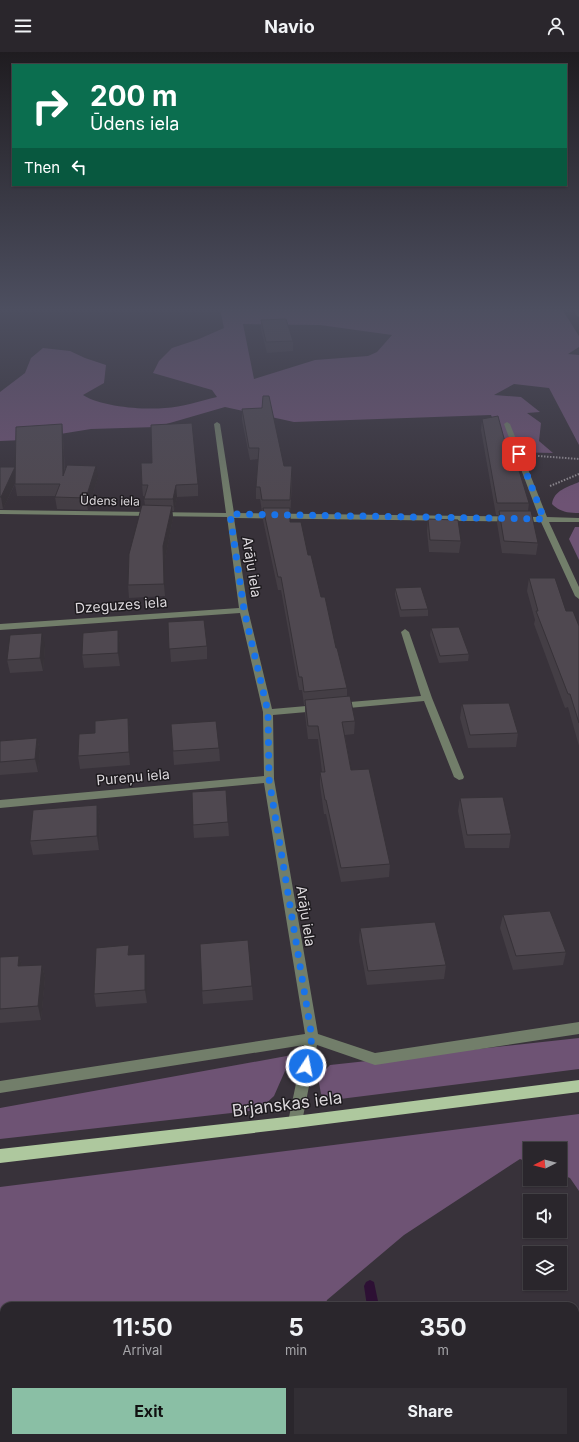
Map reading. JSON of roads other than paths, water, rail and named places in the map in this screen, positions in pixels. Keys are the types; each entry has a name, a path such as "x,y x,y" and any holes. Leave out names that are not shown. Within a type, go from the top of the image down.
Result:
{"main road":[{"name":"Brjanskas iela","path":"0,1156 295,1122 579,1086"}],"street":[{"name":"Arāju iela","path":"217,424 244,610 268,712 269,779 312,1038 295,1122"},
{"path":"507,424 544,519 579,596"},
{"name":"Ūdens iela","path":"0,512 579,520"},
{"name":"Dzeguzes iela","path":"0,627 244,610"},
{"path":"406,632 427,698 459,778"},
{"path":"268,712 427,698"},
{"name":"Pureņu iela","path":"0,804 269,779"},
{"path":"0,1087 312,1038 375,1059 579,1028"}],"waterway":[{"path":"370,1286 372,1302"}]}
